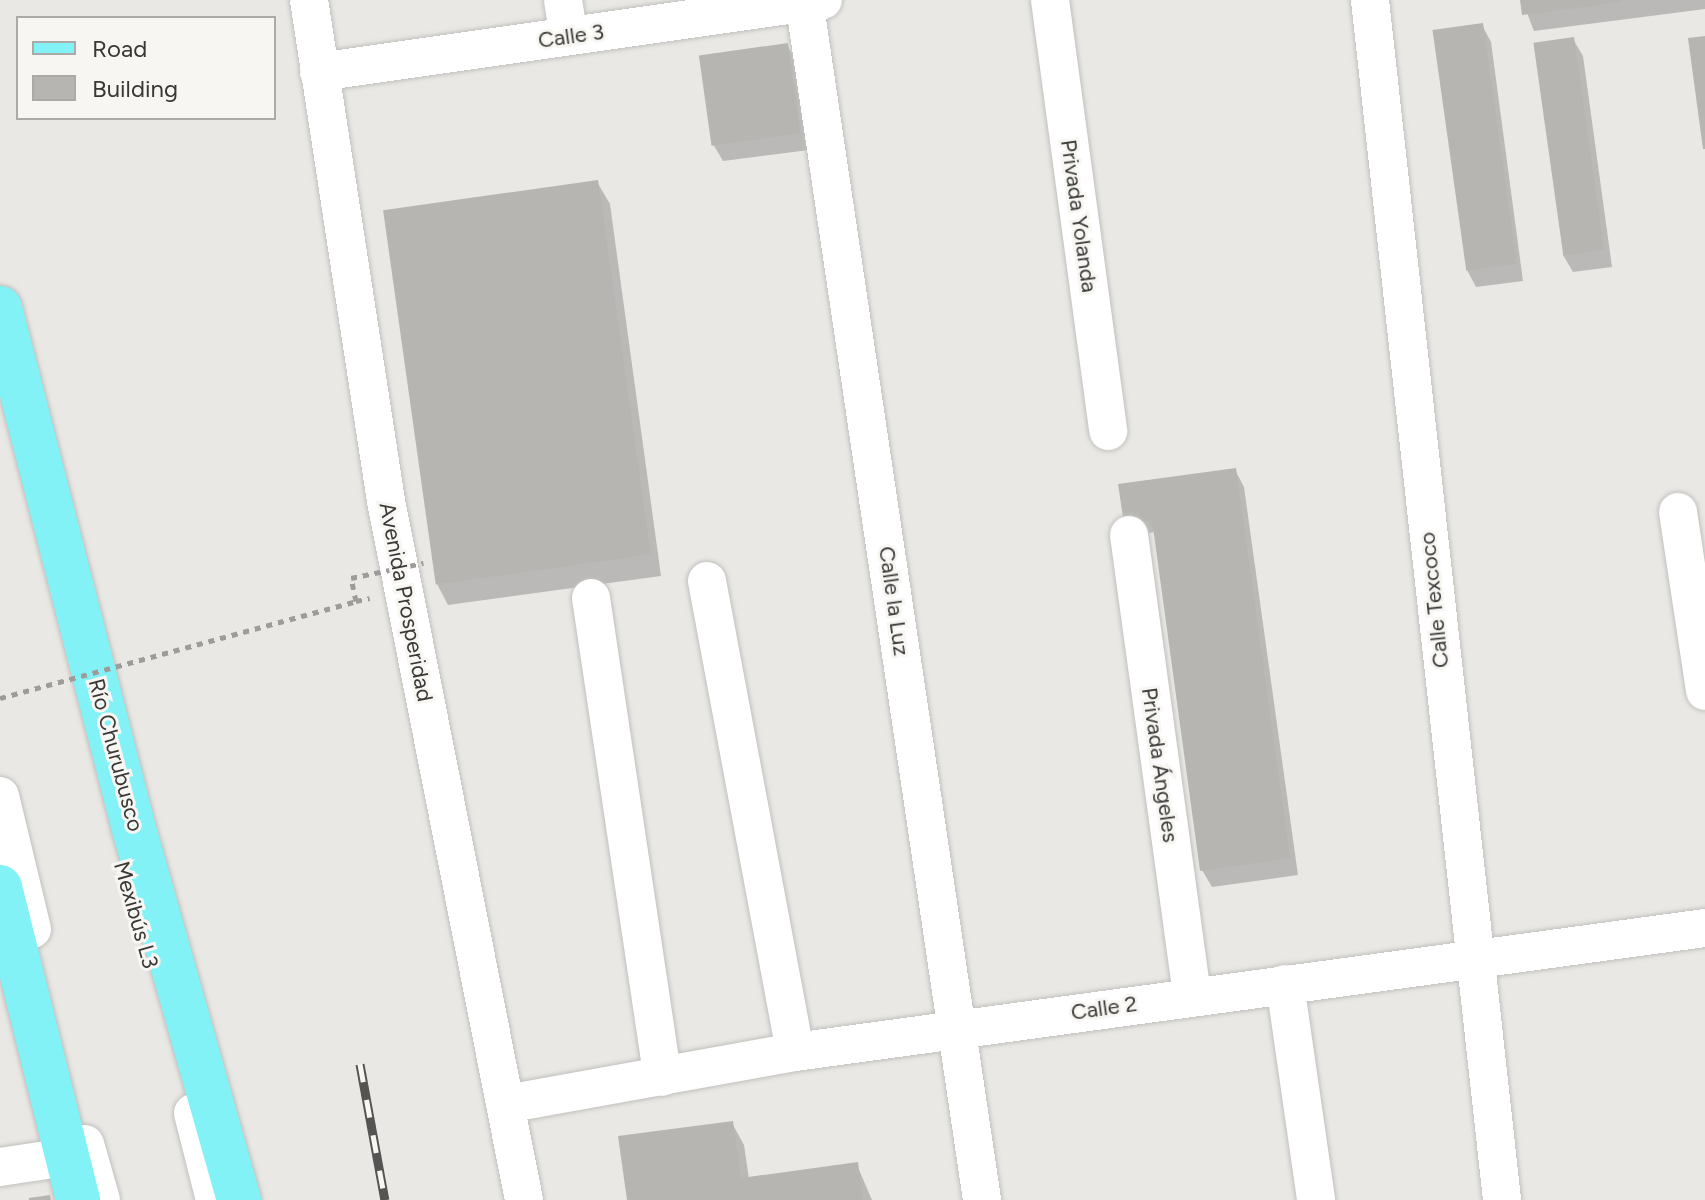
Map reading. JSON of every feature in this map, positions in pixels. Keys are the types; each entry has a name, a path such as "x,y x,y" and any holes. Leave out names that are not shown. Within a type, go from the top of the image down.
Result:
{"main road":[{"name":"Río Churubusco","path":"0,308 134,829 239,1200"},
{"path":"0,887 78,1200"}],"street":[{"name":"Avenida Prosperidad","path":"309,0 386,501 524,1200"},
{"name":"Privada Yolanda","path":"1050,0 1108,431"},
{"name":"Calle Texcoco","path":"1370,0 1473,961 1502,1200"},
{"name":"Calle 3","path":"319,72 566,18 811,1"},
{"name":"Calle la Luz","path":"811,1 982,1200"},
{"name":"Mexibús L3","path":"0,396 215,1200"},
{"path":"1678,512 1705,691"},
{"name":"Privada Ángeles","path":"1129,535 1192,995"},
{"path":"707,581 795,1052"},
{"path":"591,598 663,1077"},
{"path":"0,796 101,1200"},
{"name":"Calle 2","path":"506,1104 795,1052 1192,995 1473,961 1705,928"},
{"path":"1285,984 1316,1200"},
{"path":"0,1167 66,1157"}],"path":[{"path":"0,698 356,601 351,578 423,563"}],"building":[{"path":"1520,0 1621,0 1621,2 1522,15"},
{"path":"1483,23 1517,264 1466,271 1432,30"},
{"path":"1705,36 1705,149 1703,149 1688,38"},
{"path":"1574,37 1604,250 1563,256 1533,43"},
{"path":"788,43 801,133 712,146 699,56"},
{"path":"598,180 651,554 436,585 383,210"},
{"path":"1236,468 1290,858 1200,871 1152,520 1124,524 1118,484"},
{"path":"733,1121 741,1178 858,1162 863,1200 627,1200 618,1136"},
{"path":"50,1195 51,1200 29,1200 29,1198"}],"railway":[{"path":"360,1064 385,1200"}]}
